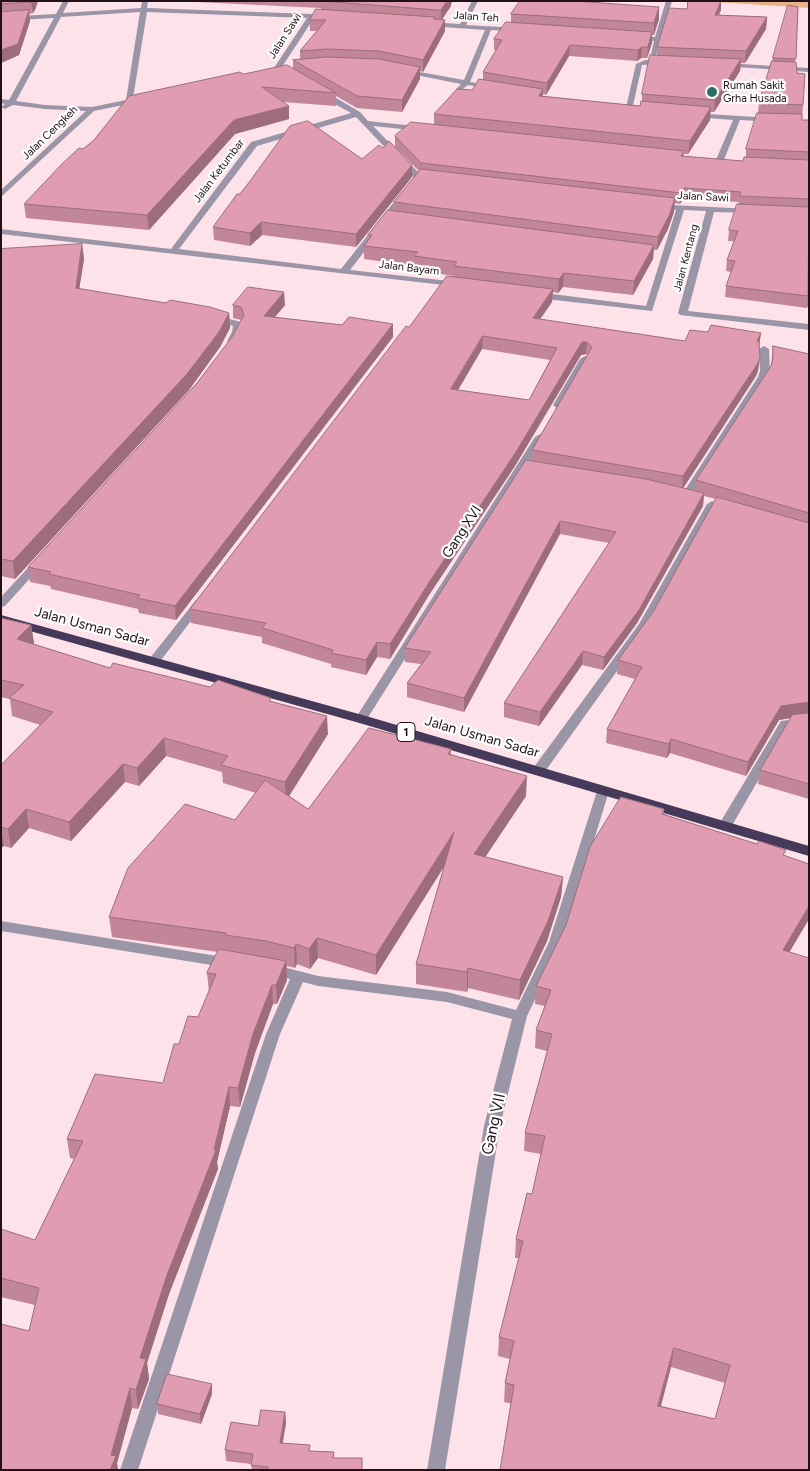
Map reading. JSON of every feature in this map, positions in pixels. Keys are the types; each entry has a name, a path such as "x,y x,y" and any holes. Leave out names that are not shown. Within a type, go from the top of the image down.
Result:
{"highway":[{"name":"Jalan Usman Sadar","path":"1,619 361,719 809,850"}],"street":[{"path":"1,110 11,103 60,16 66,1"},
{"path":"129,101 145,1"},
{"path":"462,26 475,1"},
{"path":"651,62 669,1"},
{"path":"1,19 144,10 340,18"},
{"name":"Jalan Sawi","path":"278,68 312,16"},
{"name":"Jalan Teh","path":"415,23 529,30"},
{"path":"454,96 466,83 489,28"},
{"path":"628,37 658,39"},
{"path":"628,110 639,64 670,62"},
{"path":"720,65 809,70"},
{"path":"269,70 298,67"},
{"path":"278,68 294,78"},
{"path":"398,70 499,90"},
{"path":"318,91 357,114 418,177 428,178"},
{"path":"1,101 46,107 92,109 147,97"},
{"name":"Jalan Cengkeh","path":"1,195 92,109"},
{"path":"618,109 637,111"},
{"name":"Jalan Ketumbar","path":"174,250 254,144 357,114"},
{"path":"682,114 737,119 782,120"},
{"path":"709,161 723,162 737,119"},
{"path":"366,123 424,130 432,127"},
{"path":"344,271 418,177"},
{"name":"Jalan Sawi","path":"661,206 760,212"},
{"path":"531,294 649,309 681,208"},
{"name":"Jalan Kentang","path":"711,210 683,313 809,327"},
{"path":"385,219 395,220"},
{"name":"Jalan Bayam","path":"1,231 174,250 472,287"},
{"path":"656,255 666,256"},
{"path":"202,315 238,324 237,332 226,349"},
{"path":"539,770 644,625 699,500 763,377 765,371 764,349"},
{"name":"Gang XVI","path":"361,719 437,596 527,468 549,422 585,359"},
{"path":"1,604 47,553"},
{"path":"154,661 207,592"},
{"path":"725,826 785,724 809,721"},
{"name":"Gang VII","path":"436,1470 492,1126 520,1016 556,942 603,791"},
{"path":"1,926 253,966 299,975 318,981 447,998 520,1016"},
{"path":"128,1470 270,1044 299,975"}],"shaded area":[{"path":"698,1 809,1 809,8"}],"building":[{"path":"1,1 32,1 1,4"},
{"path":"321,1 447,1 441,10"},
{"path":"520,1 574,1 659,7 654,23 511,14"},
{"path":"688,1 721,1 715,15 767,17 746,51 657,47 669,8 687,9"},
{"path":"788,5 798,7 796,59 773,58"},
{"path":"316,9 435,17 434,19 445,20 423,60 379,51 327,49 300,51 326,20 310,20"},
{"path":"29,10 18,44 1,50 1,12"},
{"path":"506,22 652,32 648,47 642,47 638,50 570,45 547,83 483,72 502,40 494,39"},
{"path":"650,55 741,59 715,100 642,94"},
{"path":"327,57 379,59 420,67 402,100 357,96 293,60"},
{"path":"772,61 796,62 797,73 805,74 803,105 759,103"},
{"path":"287,65 336,93 262,87 289,106 234,120 147,215 24,204 79,148 83,149 94,140 129,96 240,72 243,74"},
{"path":"479,79 543,89 539,96 640,106 641,101 711,107 690,141 434,114 457,89 472,90"},
{"path":"757,113 802,114 802,120 809,120 809,152 746,149"},
{"path":"308,121 362,159 379,145 383,148 389,141 412,165 356,234 261,222 250,233 213,227 237,194 240,194 250,181 290,126"},
{"path":"411,122 684,151 681,156 743,161 744,157 809,160 809,199 739,196 741,192 684,188 681,193 421,163 395,136"},
{"path":"421,169 675,198 669,216 658,237 394,202"},
{"path":"737,204 809,207 808,296 726,286 735,261 727,260 738,231 729,230"},
{"path":"388,210 654,245 634,281 564,273 559,279 454,266 457,262 414,256 418,252 364,246 372,235 368,235"},
{"path":"82,244 76,288 166,303 170,300 210,307 229,313 219,332 187,374 13,561 1,559 1,249"},
{"path":"447,276 553,289 533,318 685,341 690,330 708,332 711,325 761,333 757,341 759,342 760,358 683,476 532,450 592,347 587,342 582,342 516,452 390,644 377,642 366,660 331,653 333,650 262,628 266,623 190,609 406,326 409,327","holes":["483,336 557,348 529,400 451,389"]},
{"path":"248,287 284,292 264,316 342,325 349,317 393,324 175,606 137,598 140,595 49,574 51,572 28,567 197,383 232,337 244,315 241,307 233,305"},
{"path":"773,346 809,354 809,513 696,480 771,366"},
{"path":"526,460 646,479 704,493 639,610 604,657 583,651 540,712 504,703 616,532 560,521 464,698 407,683 431,652 405,648"},
{"path":"717,497 809,523 809,702 781,706 748,762 671,739 669,744 607,729 642,667 618,660 653,612"},
{"path":"1,618 31,625 17,639 110,668 113,663 210,687 218,680 271,698 269,701 327,716 285,782 221,765 228,756 164,738 137,768 123,764 69,822 26,809 8,829 1,827 1,765 53,712 9,698 24,685 1,680"},
{"path":"809,713 809,784 760,770 792,715"},
{"path":"369,728 451,749 448,754 527,776 474,854 563,877 548,921 520,980 468,968 467,972 416,964 454,832 376,955 317,938 309,949 296,944 294,948 266,941 225,935 226,933 109,917 128,868 185,804 235,820 265,780 308,809"},
{"path":"621,797 664,809 662,814 757,844 759,841 786,850 783,855 809,864 809,906 783,950 809,958 809,1470 500,1470 514,1385 505,1383 514,1341 499,1337 523,1241 516,1239 527,1193 532,1194 545,1136 525,1133 552,1034 536,1030 551,990 536,986 566,925 590,847","holes":["674,1348 730,1365 715,1419 658,1406"]},
{"path":"219,949 286,961 276,985 272,985 253,1034 238,1088 229,1087 214,1150 216,1150 167,1275 140,1358 146,1359 136,1390 130,1388 111,1455 116,1456 110,1470 1,1470 1,1324 29,1331 39,1288 1,1278 1,1229 35,1240 83,1141 67,1139 95,1074 163,1083 174,1044 179,1044 188,1016 198,1017 216,974 207,973"},
{"path":"167,1374 212,1384 200,1414 157,1404"},
{"path":"261,1410 285,1412 280,1443 310,1445 309,1451 334,1452 333,1458 362,1458 362,1470 268,1470 268,1467 251,1465 253,1454 225,1450 231,1422 258,1426"}],"place":[{"name":"Rumah Sakit Grha Husada","path":"712,92"}]}
